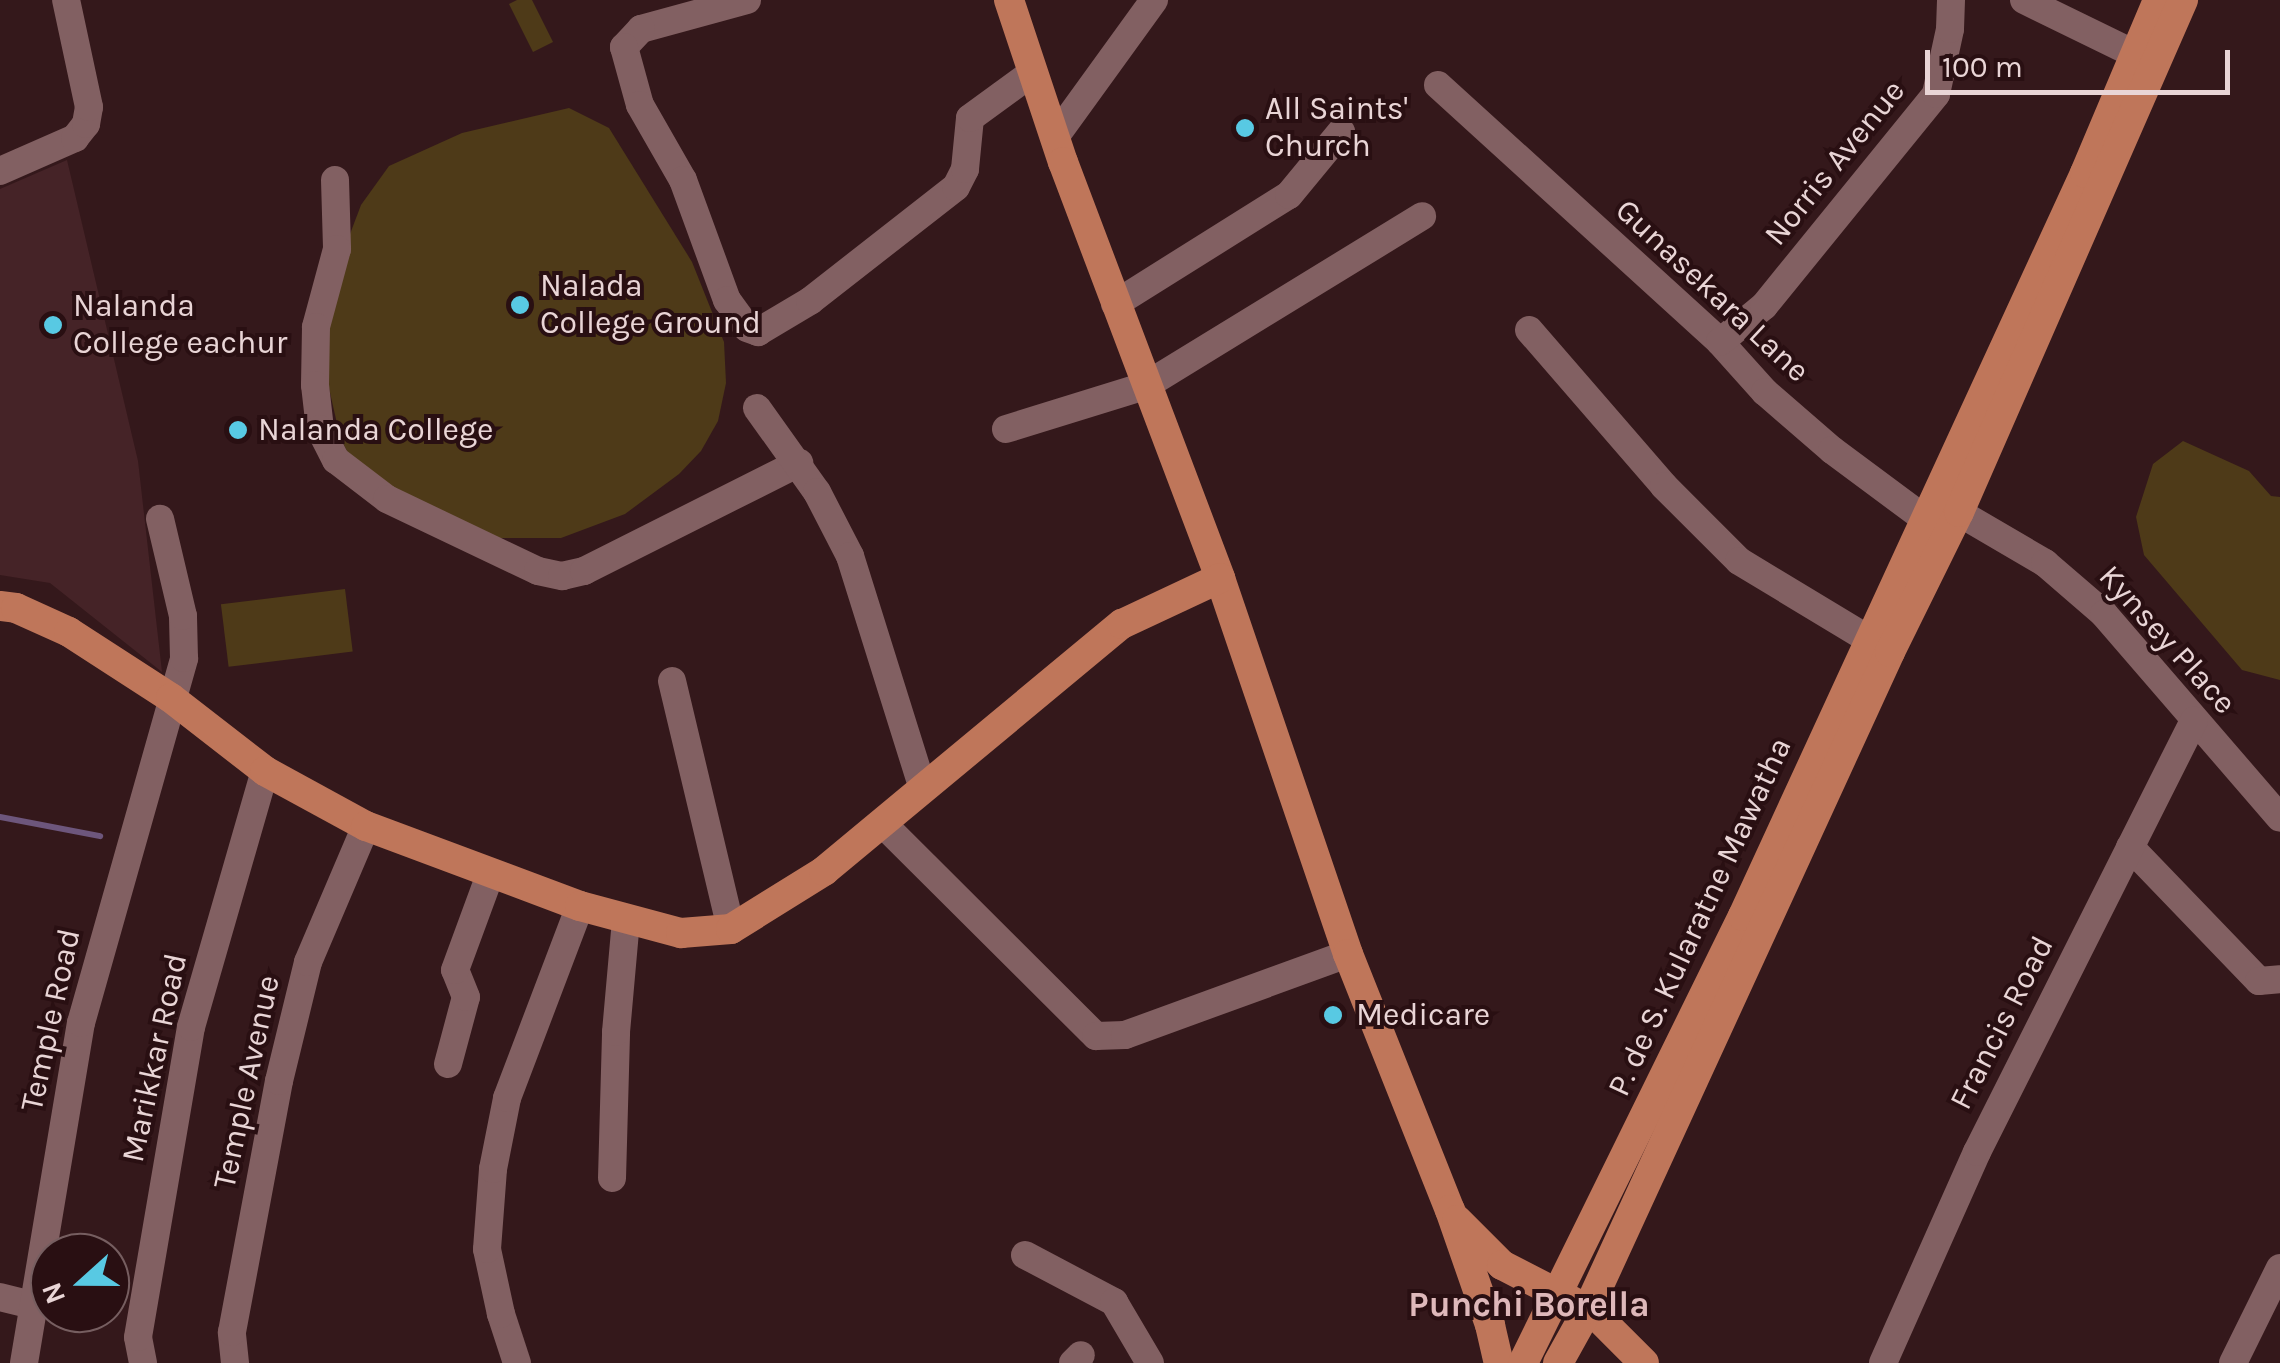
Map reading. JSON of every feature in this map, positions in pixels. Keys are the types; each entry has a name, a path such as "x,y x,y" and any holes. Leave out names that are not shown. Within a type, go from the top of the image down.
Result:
{"main road":[{"path":"1009,0 1115,304 1220,578 1348,954 1450,1210 1490,1324 1499,1363"},
{"path":"2146,59 2158,0"},
{"path":"2146,59 2183,0"},
{"name":"P. de S. Kularatne Mawatha","path":"1527,1355 1880,645 1941,516 2085,173 2146,59"},
{"path":"0,606 16,608 68,632 170,698 265,772 366,826 580,906 681,933 731,929 824,871 1122,624 1220,578"},
{"name":"P. de S. Kularatne Mawatha","path":"1562,1355 1588,1309 1880,645"},
{"path":"1450,1210 1502,1265 1588,1309 1641,1361"},
{"path":"1490,1324 1527,1355 1641,1361"}],"street":[{"path":"0,171 74,138 86,124 89,106 68,7 96,0"},
{"path":"747,0 631,36 624,47 640,105 684,180 727,300 747,328 758,332 810,301 956,187 964,169 970,118 1033,72"},
{"path":"1055,137 1154,0"},
{"name":"Norris Avenue","path":"1720,342 1764,306 1936,94 1950,28 1951,0"},
{"path":"2024,0 2146,59"},
{"name":"Gunasekara Lane","path":"1438,85 1720,342 1765,392 1941,516"},
{"path":"1115,304 1290,195 1341,132"},
{"path":"335,180 338,248 316,327 320,429 336,460 387,498 538,570 562,576 584,572 799,463"},
{"path":"1006,429 1145,386 1422,216"},
{"path":"1529,330 1664,486 1739,561 1880,645"},
{"path":"757,408 799,463 850,556 923,790"},
{"name":"Kynsey Place","path":"1941,516 2044,563 2104,614 2280,818"},
{"name":"Temple Road","path":"44,1233 81,1023 184,658 183,616 160,519"},
{"path":"672,681 731,929"},
{"name":"Francis Road","path":"1883,1363 1976,1152 2194,720"},
{"name":"Marikkar Road","path":"143,1363 138,1337 191,1028 265,772"},
{"path":"882,823 1096,1036 1125,1035 1348,954"},
{"name":"Temple Avenue","path":"236,1363 232,1332 283,1064 308,962 366,826"},
{"path":"2130,847 2259,980 2280,979"},
{"path":"448,1064 466,997 454,970 491,872"},
{"path":"517,1363 487,1249 493,1169 507,1098 580,906"},
{"path":"612,1178 626,920"},
{"path":"1025,1255 1114,1302 1150,1363"},
{"path":"2233,1363 2280,1268"},
{"path":"0,1297 30,1305"},
{"name":"Temple Road","path":"24,1363 30,1313"}],"shaded area":[{"path":"532,0 553,42 533,52 509,4"},
{"name":"Nalada College Ground","path":"569,108 609,128 692,262 724,342 726,383 718,421 701,451 679,474 625,514 561,538 495,538 407,501 351,459 340,437 329,388 327,324 344,250 361,205 389,166 462,133"},
{"name":"Nalanda College eachur","path":"67,160 138,461 162,672 50,583 0,575 0,189"},
{"path":"2183,441 2249,471 2271,496 2280,497 2280,680 2242,670 2144,555 2136,517 2153,464"},
{"path":"345,589 353,652 229,667 221,604"}],"waterway":[{"path":"0,817 100,836"}],"place":[{"name":"All Saints' Church","path":"1245,128"},
{"name":"Nalada College Ground","path":"520,305"},
{"name":"Nalanda College eachur","path":"53,325"},
{"name":"Nalanda College","path":"238,430"},
{"name":"Medicare","path":"1333,1015"}],"district":[{"name":"Punchi Borella","path":"1529,1305"}]}
